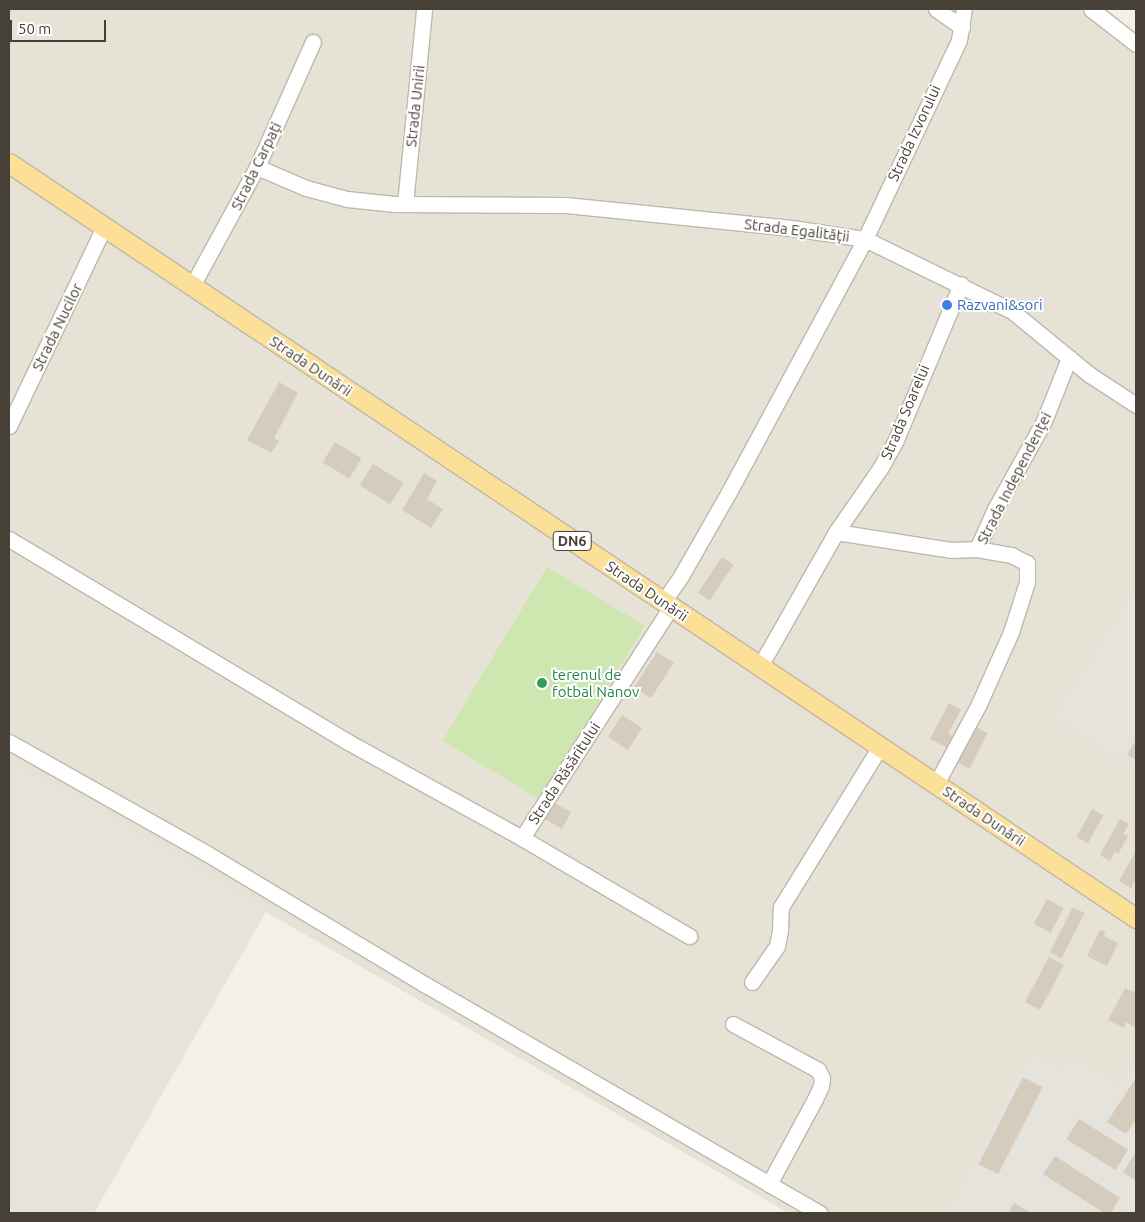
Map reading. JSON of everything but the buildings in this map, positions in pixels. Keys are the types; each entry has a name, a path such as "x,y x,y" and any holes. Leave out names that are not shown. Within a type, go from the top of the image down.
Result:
{"main road":[{"name":"Strada Dunării","path":"9,163 1136,918"}],"street":[{"name":"Strada Unirii","path":"405,204 424,9"},
{"path":"936,9 962,27"},
{"name":"Strada Izvorului","path":"865,239 959,40 964,9"},
{"path":"1090,9 1136,44"},
{"name":"Strada Carpați","path":"192,286 257,167 313,42"},
{"name":"Strada Egalității","path":"257,167 306,188 347,199 405,204 566,205 792,228 865,239 667,605"},
{"name":"Strada Nucilor","path":"9,426 104,227"},
{"path":"865,239 961,284 1012,311 1069,358 1117,394 1136,405"},
{"name":"Strada Soarelui","path":"760,666 836,532 881,468 895,442 961,284"},
{"name":"Strada Independenței","path":"936,784 979,704 1011,632 1028,576 1027,564 1021,559 1011,555 977,549 995,509 1044,421 1069,358"},
{"path":"836,532 951,550 977,549"},
{"name":"Strada Răsăritului","path":"9,539 348,742 522,838 689,936"},
{"name":"Strada Răsăritului","path":"522,838 667,605"},
{"path":"9,742 206,853 426,985 820,1213"},
{"path":"752,982 776,946 780,931 781,907 880,747"},
{"path":"733,1024 818,1070 822,1078 821,1086 815,1099 768,1184"}],"shaded area":[{"path":"9,9 1081,9 1136,52 1136,1213 789,1213 266,912 85,804 9,765"},
{"path":"1136,589 1136,770 1055,717"},
{"path":"9,765 85,804 266,912 94,1213 9,1213"},
{"path":"1029,1055 1064,1071 1071,1057 1121,1086 1136,1056 1136,1213 965,1213 952,1205"}],"green space":[{"name":"terenul de fotbal Nanov","path":"547,567 645,626 540,800 442,741"}],"place":[{"name":"Razvani&sori","path":"947,305"},
{"name":"terenul de fotbal Nanov","path":"542,683"}]}
